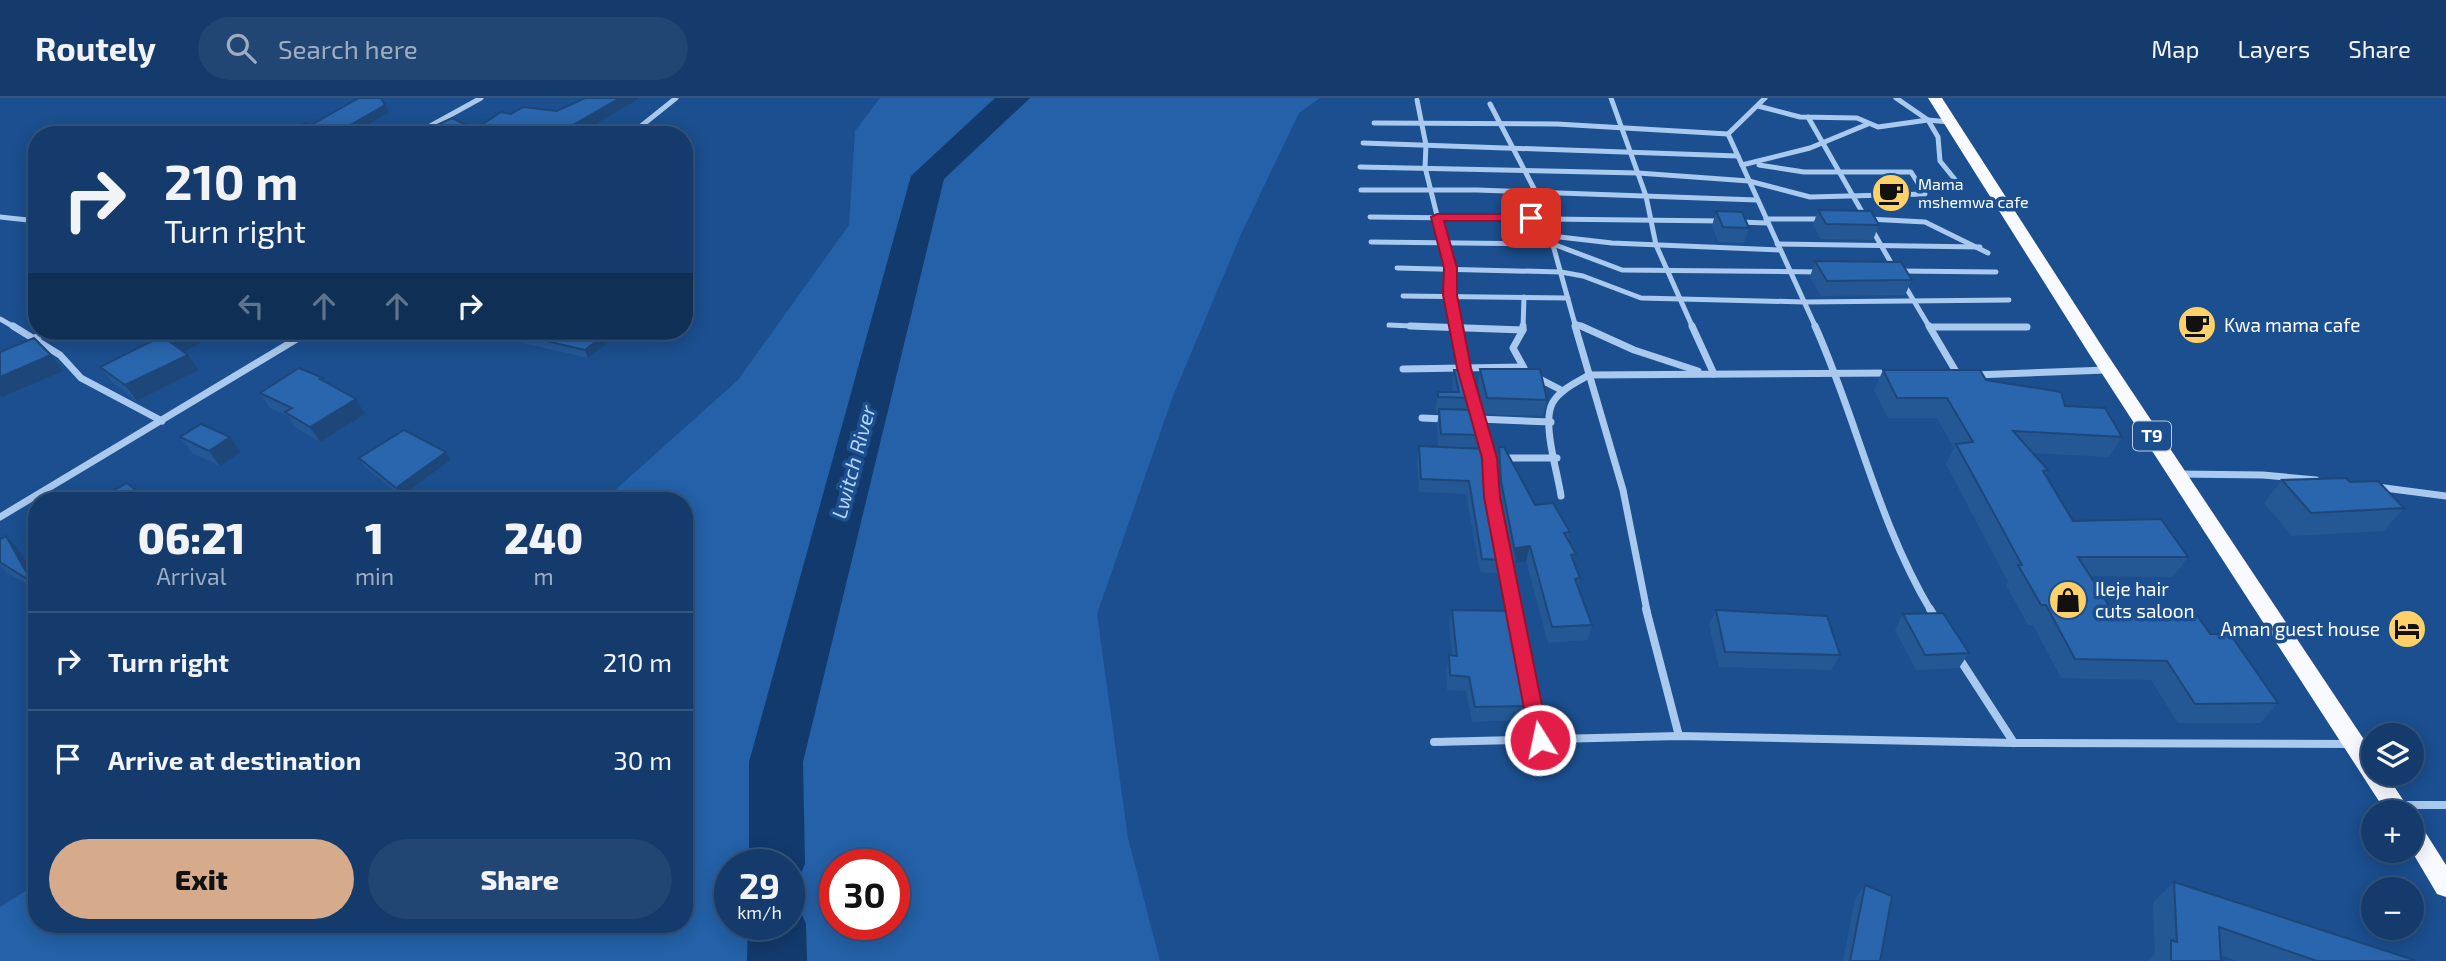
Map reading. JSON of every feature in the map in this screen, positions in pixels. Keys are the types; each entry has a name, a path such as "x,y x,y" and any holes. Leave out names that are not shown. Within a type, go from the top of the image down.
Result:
{"highway":[{"name":"T9","path":"1935,98 2108,370 2361,753"},
{"path":"2424,850 2446,886"}],"street":[{"path":"430,126 481,98"},
{"path":"641,126 676,98"},
{"path":"1611,98 1624,127 1646,196 1656,245 1682,299 1710,374"},
{"path":"1374,123 1557,124 1728,134 1765,98"},
{"path":"1896,98 1928,120 1938,137 1940,161 1957,182 1920,184"},
{"path":"1417,100 1426,145 1424,167 1433,190 1442,243 1450,268 1450,295 1464,368 1481,419 1489,458 1492,497 1540,740"},
{"path":"1490,104 1538,193 1546,217 1623,490 1637,576 1679,736"},
{"path":"1758,106 1808,117 1857,118 1878,127 1928,120 1950,122"},
{"path":"1808,117 1822,146 1868,219 1881,247 1958,375"},
{"path":"1759,165 1772,158 1822,146 1868,124"},
{"path":"1728,134 1836,372 1888,522 1916,586 1943,631"},
{"path":"1363,143 1738,156"},
{"path":"1360,166 1638,173 1749,181 1810,197 1925,194 1911,172 1791,172 1759,165 1742,165"},
{"path":"1361,190 1757,200"},
{"path":"0,217 28,220"},
{"path":"1370,217 1767,221 1835,219"},
{"path":"1857,219 1925,222 1932,228 1980,247 1988,253"},
{"path":"1552,240 1622,270 1830,272"},
{"path":"1371,242 1552,240 1656,245 1980,247"},
{"path":"1397,268 1561,272 1583,276 1611,289 1641,298 1804,302 2009,300"},
{"path":"1883,271 1996,272"},
{"path":"1403,296 1568,299"},
{"path":"1524,297 1523,330 1513,348 1523,367 1544,383 1563,391"},
{"path":"0,319 28,334"},
{"path":"1575,323 1634,351 1710,374"},
{"path":"1389,325 1523,330"},
{"path":"1930,327 2027,327"},
{"path":"24,344 32,340"},
{"path":"39,340 60,355 81,378 162,421"},
{"path":"42,492 292,340"},
{"path":"1403,369 1523,367"},
{"path":"1945,375 2108,370"},
{"path":"1561,496 1557,458 1550,438 1551,407 1563,391 1589,375 1836,372 1905,374"},
{"path":"1422,418 1457,419"},
{"path":"1469,419 1551,422"},
{"path":"1476,458 1557,458"},
{"path":"2177,474 2263,475 2325,481"},
{"path":"2361,485 2446,496"},
{"path":"0,517 28,500"},
{"path":"1950,642 2014,743"},
{"path":"1434,742 1679,736 2014,743 2355,744"},
{"path":"2424,807 2446,805"}],"shaded area":[{"path":"880,98 1320,98 1299,113 1242,232 1173,396 1097,614 1128,838 1160,961 0,961 0,907 28,890 28,933 693,933 693,492 613,492 738,380 849,225 855,131"}],"building":[{"path":"359,98 381,98 385,105 349,126 300,126 305,123 311,125"},
{"path":"585,98 620,98 571,126 480,126 501,112 511,114 523,107 557,111"},
{"path":"452,118 469,126 435,126"},
{"path":"1818,210 1871,211 1879,225 1826,224"},
{"path":"1716,211 1742,212 1749,228 1723,227"},
{"path":"1815,261 1901,262 1912,280 1827,281"},
{"path":"29,340 36,340 51,355 0,377 0,352"},
{"path":"154,340 167,340 188,355 125,385 100,367"},
{"path":"541,340 598,340 585,350"},
{"path":"299,368 323,378 320,379 356,399 310,427 285,412 292,408 260,393"},
{"path":"1480,369 1540,369 1547,400 1487,398"},
{"path":"1454,370 1467,370 1474,398 1438,397 1438,392 1459,392"},
{"path":"1883,370 1980,370 1986,380 2061,392 2065,406 2105,408 2122,437 2013,431 2048,470 2043,471 2073,521 2161,519 2188,557 2078,557 2113,612 2194,611 2210,634 2230,634 2278,703 2195,704 2167,661 2075,659 2046,605 2041,605 2018,565 2022,565 1956,444 1973,442 1947,398 1897,398"},
{"path":"1439,409 1477,410 1479,435 1441,434"},
{"path":"201,424 230,437 209,451 180,437"},
{"path":"404,430 446,452 396,488 359,458"},
{"path":"1419,446 1486,449 1489,485 1503,560 1482,559 1469,481 1421,479"},
{"path":"1499,447 1504,447 1535,505 1553,503 1570,532 1564,533 1576,554 1571,555 1580,578 1575,579 1592,625 1552,627 1530,546 1516,548 1516,557 1501,481"},
{"path":"2346,478 2350,482 2378,481 2404,508 2311,513 2282,480"},
{"path":"127,483 138,492 111,492"},
{"path":"6,536 28,580 0,562 0,539"},
{"path":"1452,610 1514,611 1526,667 1529,706 1475,707 1469,677 1450,675 1449,655 1457,656"},
{"path":"1716,610 1827,616 1840,655 1725,652"},
{"path":"1943,613 1969,653 1925,655 1903,614"},
{"path":"2174,882 2417,961 2317,961 2219,927 2221,961 2171,961 2171,940 2177,942"},
{"path":"1865,885 1892,896 1880,961 1850,961"}],"waterway":[{"name":"Lwitch River","path":"777,849 776,762 928,176 1014,98"},
{"name":"Lwitch River","path":"777,940 777,961"}],"place":[{"name":"Mama mshemwa cafe","path":"1891,193"},
{"name":"Kwa mama cafe","path":"2197,325"},
{"name":"Ileje hair cuts saloon","path":"2068,600"},
{"name":"Aman guest house","path":"2407,629"}],"route":[{"path":"1531,218 1437,217 1450,268 1450,295 1464,368 1481,419 1489,458 1492,497 1502,536 1515,620 1540,740"}]}
